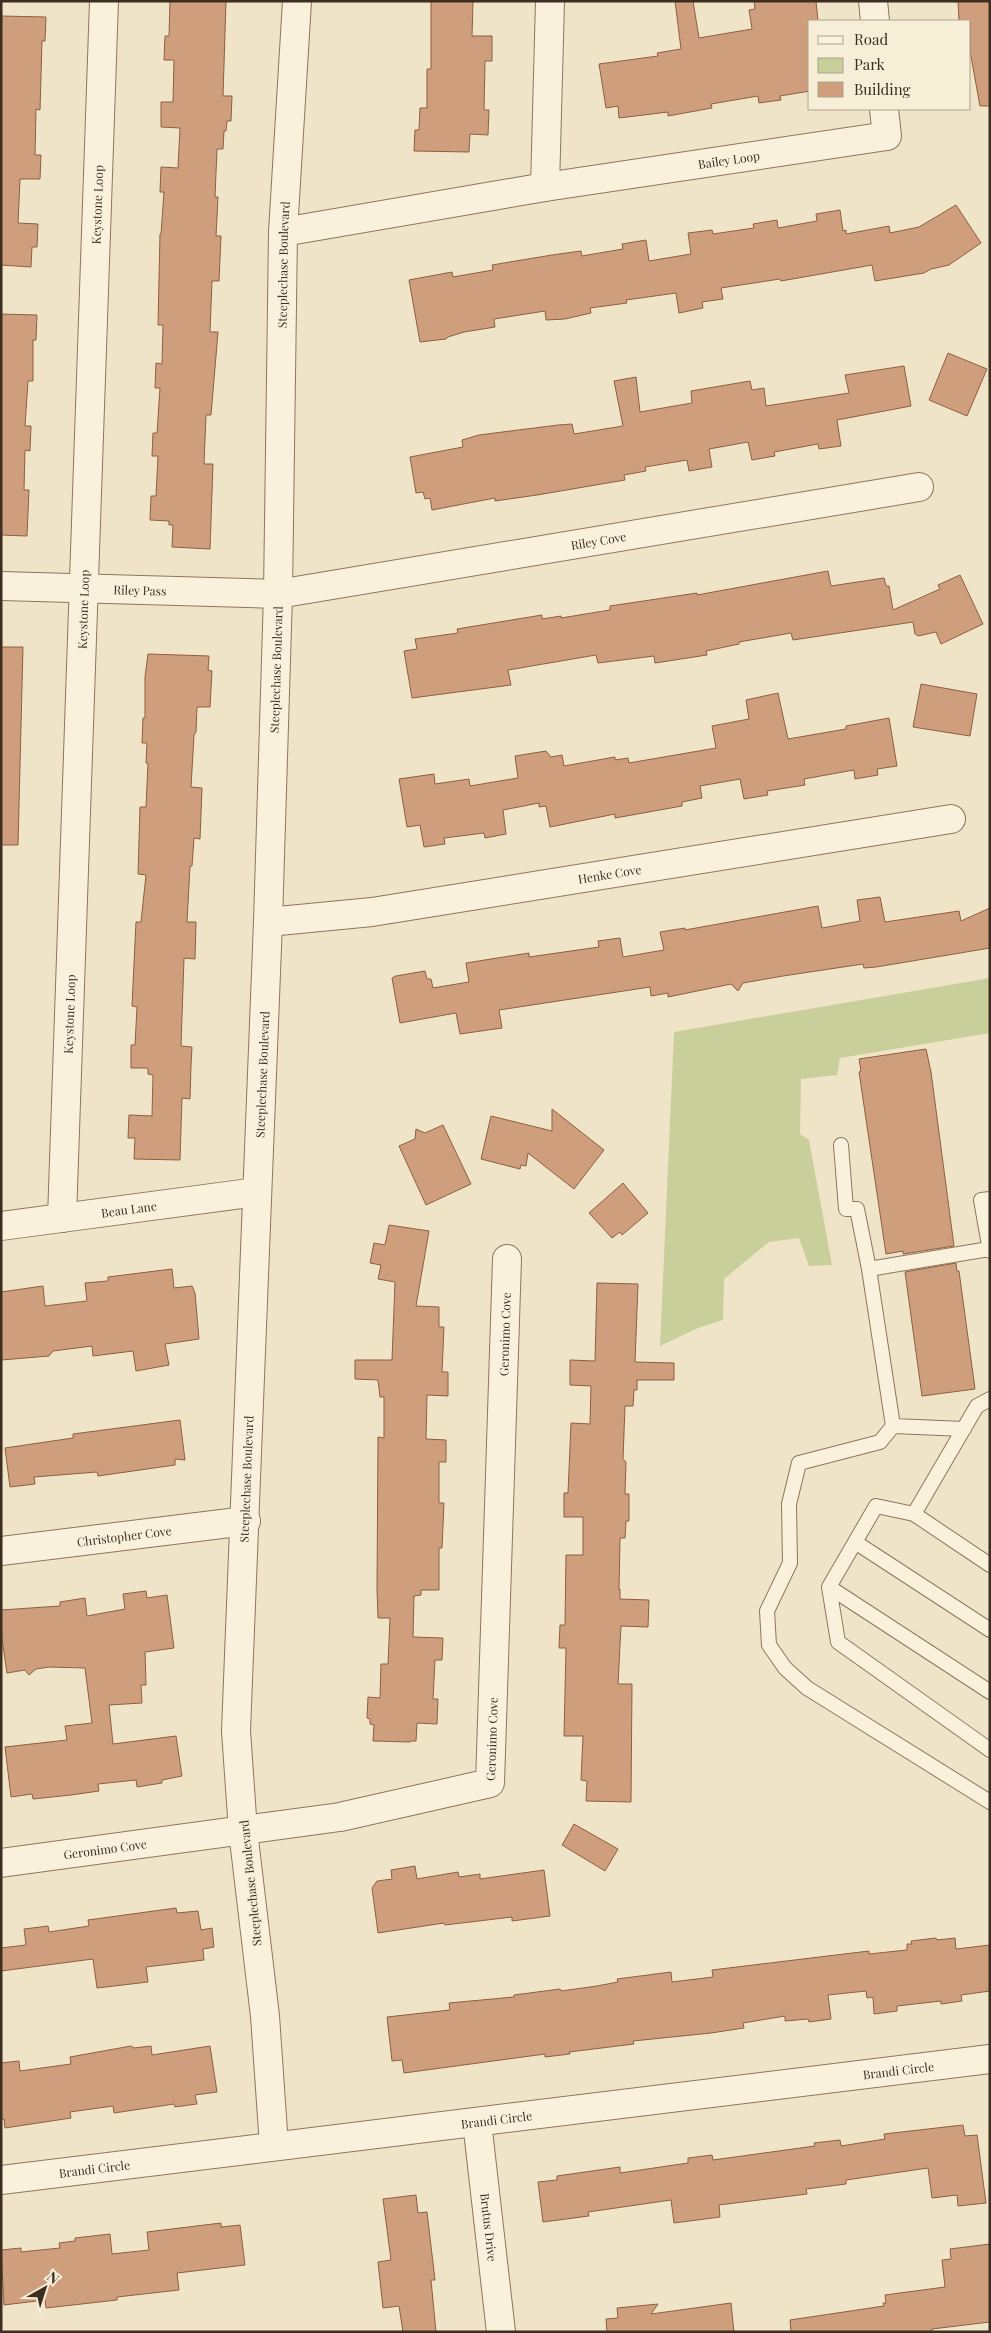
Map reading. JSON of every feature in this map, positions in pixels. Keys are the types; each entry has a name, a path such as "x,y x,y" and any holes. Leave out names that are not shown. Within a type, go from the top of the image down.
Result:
{"street":[{"name":"Keystone Loop","path":"62,1218 104,1"},
{"name":"Steeplechase Boulevard","path":"274,2146 264,2016 243,1831 236,1731 246,1520 268,922 278,594 283,232 297,1"},
{"path":"545,187 550,1"},
{"path":"873,1 875,20"},
{"name":"Bailey Loop","path":"283,232 545,187 887,136 884,110"},
{"name":"Riley Cove","path":"278,594 919,488"},
{"name":"Riley Pass","path":"1,586 84,590 278,594"},
{"name":"Henke Cove","path":"268,922 372,912 951,819"},
{"name":"Beau Lane","path":"1,1226 257,1192"},
{"name":"Geronimo Cove","path":"1,1863 340,1817 490,1783 507,1259"},
{"name":"Christopher Cove","path":"1,1551 246,1520"},
{"name":"Brandi Circle","path":"1,2180 990,2059"},
{"name":"Brutus Drive","path":"477,2122 501,2332"}],"lane":[{"path":"841,1145 846,1209 857,1209 869,1268 893,1426 880,1442 799,1463 789,1504 790,1563 767,1611 769,1645 785,1668 807,1688 990,1802"},
{"path":"869,1268 990,1250 981,1200 990,1199"},
{"path":"914,1514 978,1406 990,1399"},
{"path":"893,1426 964,1429"},
{"path":"990,1565 914,1514 876,1506 829,1587 838,1642 990,1750"},
{"path":"855,1542 990,1630"},
{"path":"829,1587 990,1692"}],"green space":[{"path":"990,978 990,1033 840,1058 837,1075 801,1079 800,1134 809,1140 832,1265 809,1266 799,1238 769,1242 724,1279 723,1320 698,1328 660,1346 674,1032"}],"building":[{"path":"170,1 226,1 223,96 232,96 231,121 227,121 226,131 224,131 223,149 217,149 215,197 218,197 216,236 221,236 219,281 212,281 210,332 218,332 211,415 206,415 204,464 213,464 210,549 172,547 173,525 169,525 169,521 150,520 151,496 156,496 158,456 152,456 153,433 157,433 160,388 155,388 156,363 162,364 163,325 158,325 160,234 164,192 160,192 161,167 178,168 180,128 161,127 161,102 173,102 174,60 164,60 165,36 169,36"},
{"path":"431,1 473,1 472,36 492,36 492,61 485,61 484,110 489,110 488,135 470,134 469,152 414,151 415,130 419,130 420,108 427,108 427,69 431,69"},
{"path":"675,1 693,1 699,38 752,29 749,10 755,9 754,1 816,1 818,20 808,20 808,91 780,96 781,100 759,103 758,96 711,104 712,108 668,116 668,112 619,118 618,106 606,108 599,64 658,56 657,53 681,49"},
{"path":"958,1 990,1 990,106 980,106 971,56 971,20 959,20"},
{"path":"1,16 46,17 45,41 42,41 40,110 36,109 35,155 41,155 40,179 20,179 18,223 38,224 37,247 32,247 31,267 1,265"},
{"path":"956,205 981,243 949,265 931,269 924,273 875,281 872,265 781,281 780,279 721,288 723,299 702,302 703,308 679,313 676,293 626,300 627,303 590,308 591,313 565,319 546,320 545,311 494,319 495,327 464,332 446,339 420,342 409,280 452,272 453,277 493,270 492,265 552,255 581,251 582,256 623,249 622,244 646,240 649,261 691,254 688,233 712,230 713,234 754,228 753,224 777,220 778,228 817,221 816,214 840,210 843,231 846,230 846,234 889,226 890,233 919,227"},
{"path":"1,314 37,315 36,340 33,340 33,381 28,381 25,426 31,426 30,451 25,450 24,490 29,490 27,536 1,535"},
{"path":"948,353 987,369 967,416 929,400"},
{"path":"904,366 911,406 837,420 841,446 819,449 818,444 774,452 775,456 752,460 748,442 709,449 712,467 689,471 687,460 645,467 646,471 624,475 625,480 495,501 495,498 432,510 430,498 425,499 423,492 416,493 410,457 463,447 462,440 479,435 558,425 572,424 574,434 623,426 614,381 636,377 640,412 692,403 691,391 750,381 752,390 764,388 766,406 849,393 845,375"},
{"path":"828,571 831,586 884,578 886,586 889,586 893,610 940,589 938,585 960,575 983,624 941,644 936,632 918,636 915,634 913,622 793,640 791,633 739,642 739,644 706,651 707,655 655,663 654,656 598,663 596,655 508,670 511,685 412,698 404,651 417,649 415,639 458,633 457,629 542,615 542,619 561,616 561,618 610,610 610,606 697,593 697,595"},
{"path":"1,647 23,647 18,845 1,845"},
{"path":"148,654 209,656 208,670 212,671 210,707 197,707 196,732 194,735 191,787 202,788 200,839 194,838 192,866 190,866 187,922 196,922 195,959 184,958 181,1046 192,1047 190,1099 182,1098 180,1160 134,1159 135,1138 128,1138 129,1115 152,1116 153,1075 148,1074 148,1068 131,1068 131,1045 135,1045 137,1007 132,1006 136,922 141,922 146,875 138,874 140,807 146,807 148,763 146,763 147,743 142,743"},
{"path":"921,684 977,694 970,736 913,727"},
{"path":"778,693 788,739 846,729 846,726 889,718 897,766 877,769 878,775 855,779 854,770 804,779 805,785 767,791 768,795 744,799 740,779 700,786 702,798 682,802 682,806 615,818 615,814 550,827 546,806 539,807 539,803 503,810 506,834 485,838 484,833 444,838 445,844 424,847 420,825 407,827 399,779 434,774 435,784 469,779 470,786 518,778 515,756 546,751 551,757 562,755 564,766 615,757 615,760 628,758 629,763 716,748 712,726 749,719 746,700"},
{"path":"880,897 885,922 959,911 961,921 990,908 990,948 876,967 864,968 863,964 783,976 743,983 738,991 731,984 668,997 668,993 651,996 650,987 499,1010 502,1028 460,1034 456,1013 400,1023 392,978 396,976 425,971 427,979 431,979 433,988 469,982 466,963 529,953 529,957 599,947 598,941 620,938 623,957 664,950 660,932 685,928 685,930 818,906 822,928 860,921 857,900"},
{"path":"926,1049 931,1072 954,1246 903,1254 903,1251 886,1254 859,1072 861,1071 859,1059"},
{"path":"552,1109 604,1150 574,1189 528,1153 526,1166 521,1165 520,1169 481,1159 491,1116 552,1131"},
{"path":"443,1125 471,1184 426,1205 399,1146 415,1139 416,1129 425,1133"},
{"path":"623,1183 648,1213 622,1235 620,1232 612,1238 589,1213"},
{"path":"389,1225 429,1231 416,1306 439,1307 439,1327 444,1327 442,1372 448,1372 448,1396 427,1395 426,1439 446,1440 446,1462 439,1462 439,1503 444,1503 442,1548 439,1548 439,1590 421,1590 421,1595 414,1596 413,1637 443,1638 442,1660 435,1660 433,1699 438,1699 437,1724 417,1723 416,1741 410,1742 373,1741 374,1725 370,1724 370,1719 367,1718 368,1697 380,1698 381,1664 388,1664 390,1618 378,1618 377,1589 378,1437 384,1438 384,1397 380,1397 378,1380 355,1379 355,1360 392,1360 395,1282 378,1279 381,1265 370,1263 374,1243 385,1245"},
{"path":"956,1263 957,1271 959,1271 975,1389 922,1396 905,1272"},
{"path":"172,1269 174,1288 192,1286 195,1293 199,1339 165,1344 169,1365 136,1371 133,1351 93,1356 92,1346 53,1351 49,1356 1,1360 1,1292 43,1286 45,1306 87,1301 85,1283 108,1281 108,1277"},
{"path":"597,1283 638,1284 635,1362 674,1363 674,1380 637,1380 637,1390 634,1390 633,1406 625,1406 623,1459 626,1462 625,1494 629,1494 629,1521 626,1521 625,1538 620,1538 620,1599 649,1600 648,1627 621,1626 618,1684 632,1684 631,1802 586,1801 587,1781 581,1780 583,1736 564,1736 566,1648 559,1648 560,1625 565,1625 566,1555 583,1555 583,1517 564,1517 564,1493 568,1493 571,1423 590,1424 591,1386 570,1385 570,1360 595,1361"},
{"path":"180,1420 185,1460 175,1459 175,1465 98,1476 97,1472 34,1477 35,1484 10,1487 5,1448 73,1438 73,1434"},
{"path":"146,1591 147,1598 167,1595 174,1648 145,1652 146,1685 141,1685 142,1703 109,1705 113,1744 176,1736 182,1776 162,1780 162,1783 137,1787 136,1780 98,1784 99,1791 71,1795 33,1799 32,1794 11,1797 5,1747 67,1740 65,1726 92,1723 85,1668 49,1667 36,1669 29,1675 25,1670 7,1673 1,1632 1,1610 60,1606 60,1602 85,1598 87,1616 125,1609 123,1594"},
{"path":"574,1824 618,1849 605,1871 562,1845"},
{"path":"415,1866 417,1879 458,1872 459,1877 480,1874 480,1879 544,1870 550,1916 512,1921 512,1917 445,1925 444,1923 378,1933 372,1888 377,1881 392,1879 391,1870"},
{"path":"176,1908 177,1913 198,1911 201,1930 212,1928 214,1947 203,1949 204,1960 146,1967 148,1982 97,1988 93,1959 1,1971 1,1948 26,1945 24,1929 48,1926 49,1932 89,1926 88,1920"},
{"path":"936,1938 937,1940 955,1938 956,1949 990,1945 990,1991 961,1995 962,2001 941,2004 941,2001 897,2006 897,2011 874,2014 873,1997 867,1998 866,1991 828,1995 831,2019 809,2022 808,2019 785,2021 785,2016 743,2023 744,2028 711,2033 633,2041 634,2044 569,2052 570,2054 545,2057 545,2054 404,2073 402,2060 392,2061 387,2017 450,2010 449,2003 597,1986 618,1982 617,1979 671,1972 672,1982 713,1977 712,1970 869,1951 869,1954 907,1950 907,1944 912,1944 911,1941"},
{"path":"131,2046 134,2048 151,2046 152,2055 210,2046 217,2092 195,2095 197,2104 175,2107 174,2104 114,2113 113,2106 70,2112 71,2118 5,2128 4,2119 1,2120 1,2063 19,2061 20,2071 71,2064 70,2057"},
{"path":"963,2125 965,2136 977,2135 986,2203 958,2206 957,2195 932,2198 928,2168 846,2180 846,2184 806,2189 807,2194 719,2205 720,2217 674,2223 671,2200 588,2212 589,2216 543,2222 538,2182 557,2180 557,2176 620,2167 620,2173 688,2163 688,2158 712,2155 713,2160 815,2146 814,2143 840,2140 841,2146 885,2139 884,2134"},
{"path":"416,2195 418,2213 427,2212 435,2280 431,2280 436,2332 403,2332 399,2306 383,2308 378,2262 391,2260 383,2199"},
{"path":"221,2223 221,2227 240,2225 245,2265 177,2273 179,2290 117,2297 117,2300 46,2308 45,2300 4,2305 1,2250 21,2248 21,2252 60,2248 59,2243 75,2241 75,2238 110,2234 112,2254 149,2250 147,2232"},
{"path":"990,2244 990,2322 932,2329 932,2332 791,2332 790,2320 884,2306 883,2303 886,2303 885,2295 945,2287 942,2260 951,2259 950,2249"},
{"path":"731,2303 734,2332 607,2332 606,2319 618,2318 617,2308 658,2304 651,2314"}]}
